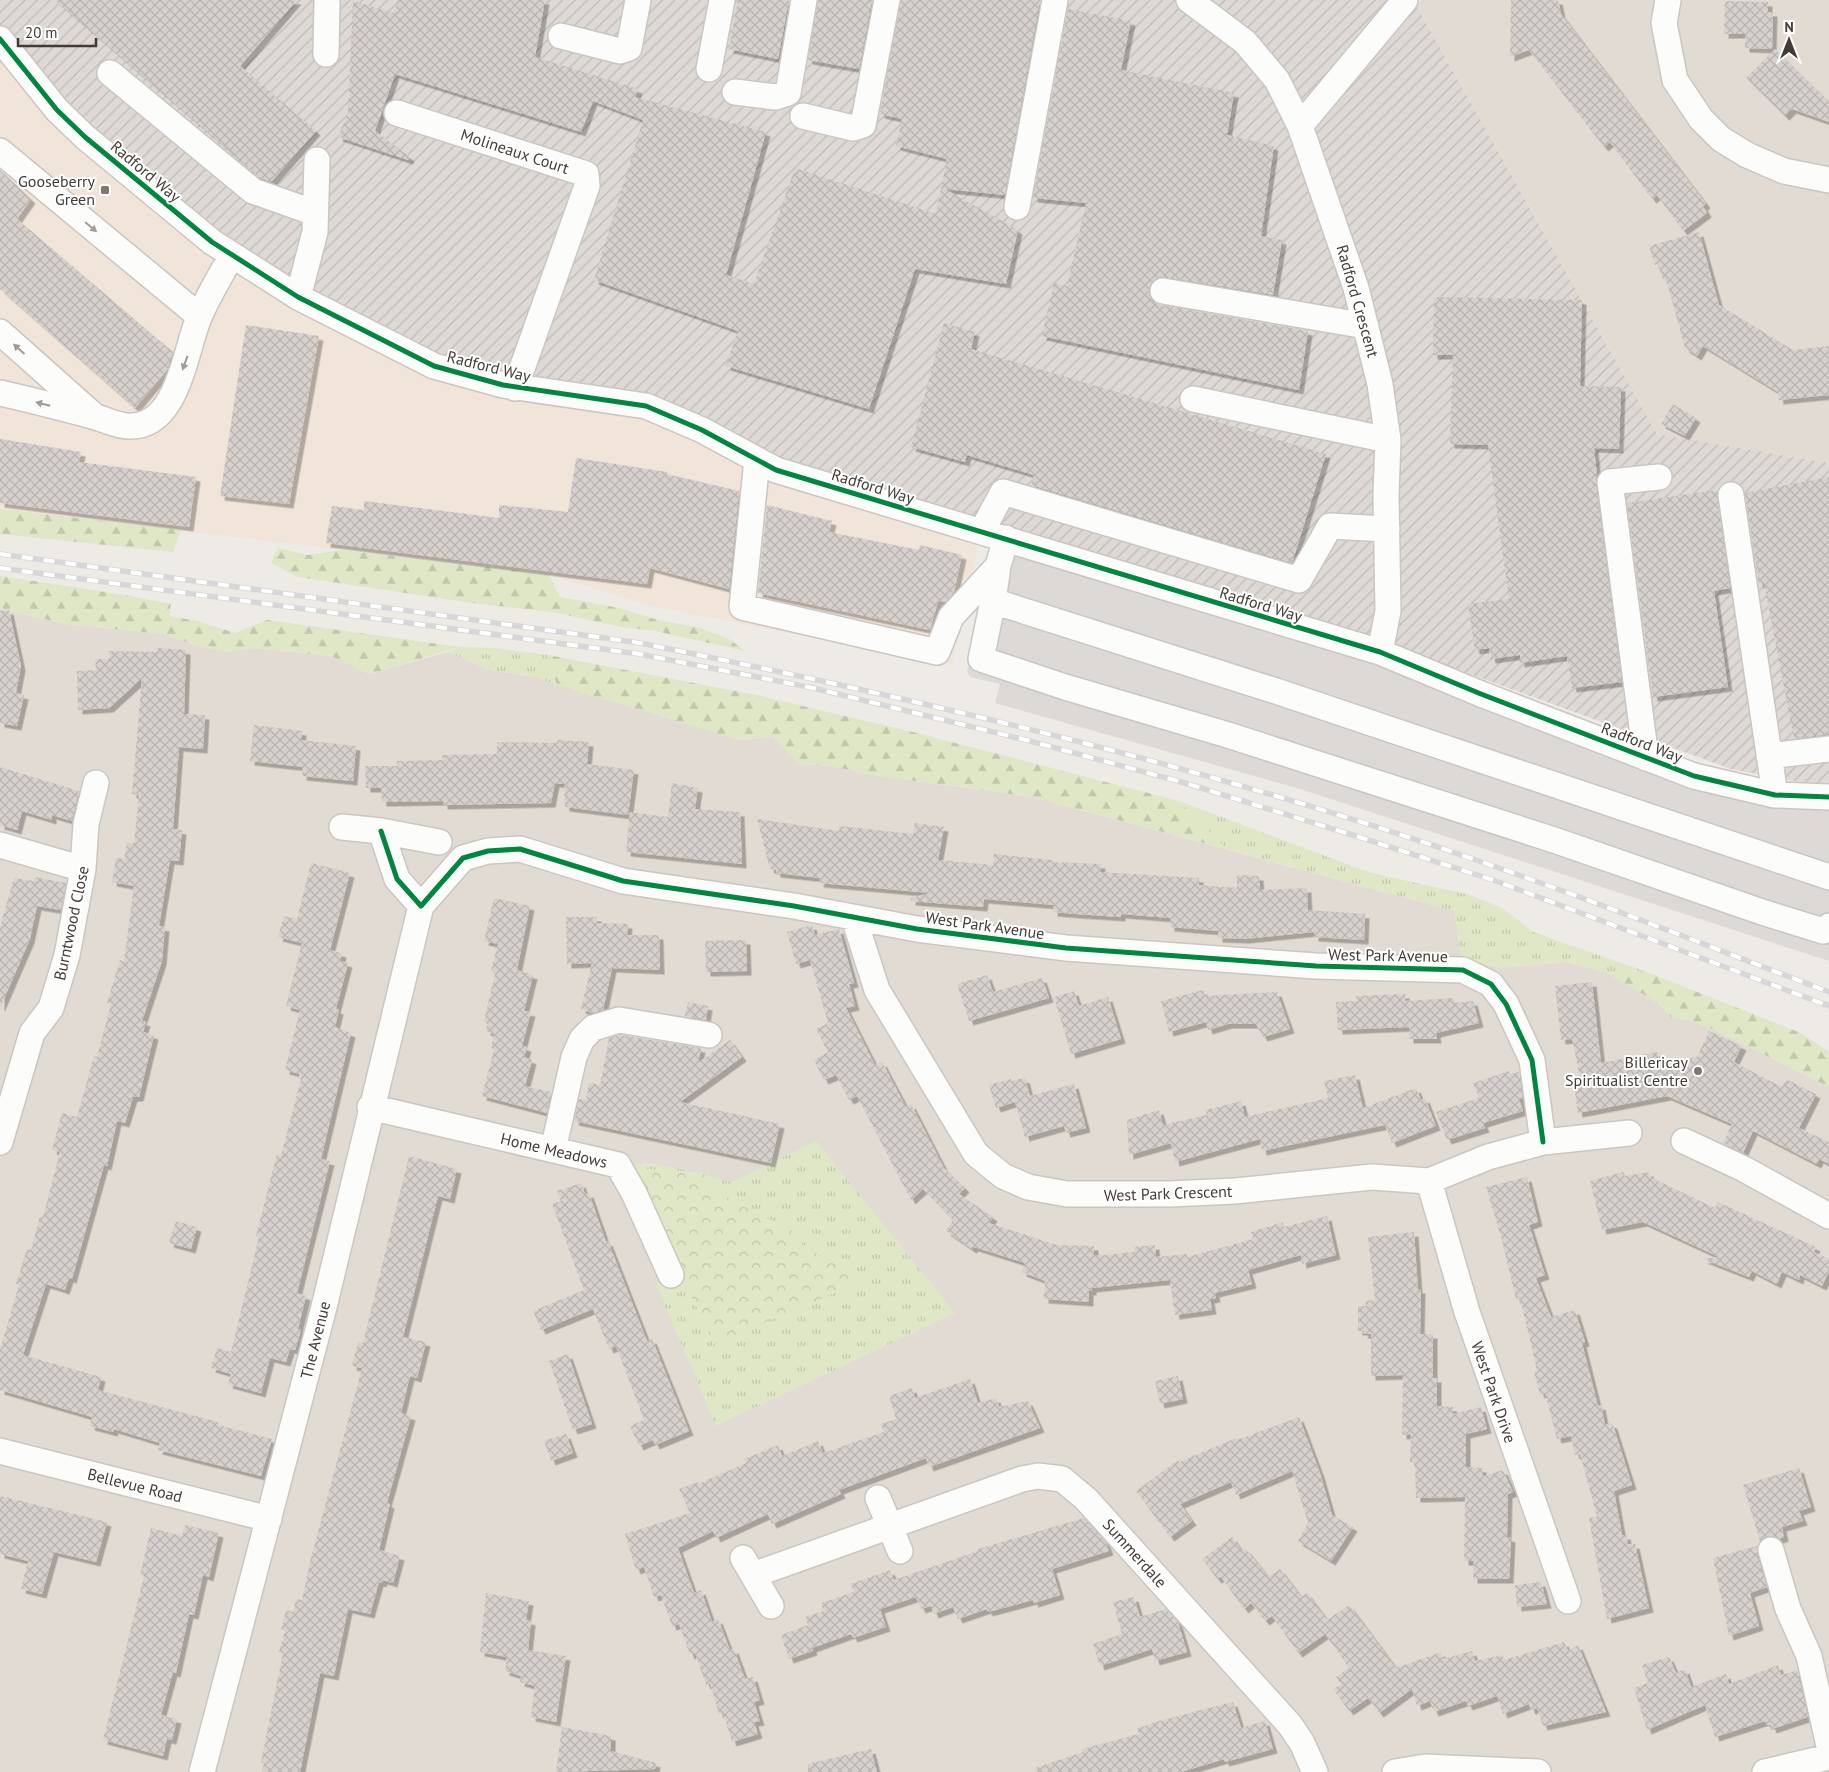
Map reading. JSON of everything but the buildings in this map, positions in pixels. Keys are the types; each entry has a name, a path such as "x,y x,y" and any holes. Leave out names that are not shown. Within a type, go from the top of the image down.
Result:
{"street":[{"path":"326,54 327,0"},
{"path":"561,36 620,52 629,48 638,0"},
{"path":"709,69 722,0"},
{"path":"735,92 776,97 788,92 804,0"},
{"path":"802,116 853,128 864,126 887,0"},
{"path":"1017,207 1055,0"},
{"name":"Radford Crescent","path":"1188,0 1246,42 1277,80 1300,126 1334,219 1366,326 1380,384 1388,440 1386,529 1388,611 1380,652"},
{"path":"1300,126 1405,0"},
{"path":"1668,0 1664,23 1675,80 1701,120 1721,139 1747,155 1784,171 1829,180"},
{"name":"Radford Way","path":"0,39 57,110 212,242 298,297 434,366 515,388 646,406 702,430 776,470 1380,652 1481,694 1694,776 1775,795 1829,798"},
{"path":"110,73 253,191 316,213"},
{"name":"Molineaux Court","path":"398,114 586,174 587,186 515,388"},
{"path":"0,151 199,316"},
{"path":"298,297 315,232 317,160"},
{"path":"0,393 95,417 115,424 130,426 144,424 161,412 172,396 186,362 199,316 232,255"},
{"path":"1163,291 1366,326"},
{"path":"0,332 95,417"},
{"path":"1193,399 1388,440"},
{"path":"757,460 742,607 937,652 950,617 998,566"},
{"path":"1646,758 1610,482 1659,477"},
{"path":"982,531 1003,492 1299,580 1330,526 1386,529"},
{"path":"1731,495 1775,795"},
{"path":"1006,538 998,566 993,602 981,659 1065,687 1228,735 1554,840 1762,912 1823,931 1829,926"},
{"path":"993,602 1279,692 1829,877"},
{"path":"1769,756 1829,749"},
{"name":"Burntwood Close","path":"0,1142 32,1032 51,1008 67,955 83,869 86,824 96,783"},
{"path":"342,827 382,831 439,842"},
{"path":"382,831 397,880 421,906"},
{"path":"0,845 83,869"},
{"name":"West Park Avenue","path":"421,906 464,858 488,851 520,849 623,881 794,906 854,918 1086,950 1316,966 1463,970 1491,984 1510,1012 1532,1060 1543,1142"},
{"name":"The Avenue","path":"202,1772 323,1311 370,1107 421,906"},
{"name":"West Park Crescent","path":"854,918 877,990 976,1154 1003,1176 1028,1187 1067,1194 1169,1194 1235,1191 1372,1177 1429,1180 1488,1157 1543,1142 1629,1133"},
{"path":"553,1150 574,1057 582,1038 593,1028 619,1020 709,1035"},
{"name":"Home Meadows","path":"370,1107 618,1165 634,1193 670,1276"},
{"path":"1684,1141 1744,1168 1829,1216"},
{"name":"West Park Drive","path":"1429,1180 1467,1312 1568,1601"},
{"name":"Bellevue Road","path":"0,1451 269,1519"},
{"name":"Summerdale","path":"771,1606 748,1566 889,1525 1022,1479 1038,1476 1062,1479 1086,1499 1290,1725 1302,1743 1315,1772"},
{"path":"878,1498 900,1551"},
{"path":"1771,1550 1788,1609 1810,1656 1829,1746"},
{"path":"1771,1772 1829,1757"},
{"path":"1395,1772 1425,1767 1538,1772"}],"shaded area":[{"path":"0,0 1413,0 1657,434 1829,463 1829,788 1731,769 1412,653 982,531 702,430 515,388 326,311 85,137 0,62"},
{"path":"1421,0 1829,0 1829,463 1657,434 1417,7"},
{"path":"0,62 85,137 646,406 982,531 952,665 652,606 548,574 0,509"},
{"path":"1006,538 1298,628 1694,776 1829,797 1829,961 1297,788 995,703 1000,684 970,677 967,671"},
{"path":"0,609 71,625 165,634 195,645 226,652 253,648 331,656 369,674 447,652 491,670 537,677 739,740 773,737 799,764 832,766 872,775 1033,797 1454,911 1497,968 1567,962 1607,973 1658,1003 1671,1017 1692,1021 1717,1031 1829,1087 1829,1772 0,1772"}],"green space":[{"path":"0,509 181,530 173,552 0,534"},
{"path":"278,548 308,555 341,550 548,574 560,597 619,608 658,620 700,628 729,639 745,651 655,631 622,627 552,612 472,603 298,577 271,563"},
{"path":"0,576 171,604 169,616 198,621 235,633 267,620 460,647 369,674 331,656 253,648 226,652 195,645 165,634 71,625 0,609"},
{"path":"460,647 494,648 548,655 557,685 537,677 491,670 447,652"},
{"path":"548,655 756,695 913,732 1179,801 1226,849 1033,797 872,775 832,766 799,764 773,737 739,740 557,685"},
{"path":"1179,801 1368,872 1470,895 1502,908 1533,932 1644,971 1607,973 1567,962 1497,968 1461,960 1454,911 1226,849"},
{"path":"1644,971 1801,1033 1829,1052 1829,1087 1717,1031 1692,1021 1671,1017 1658,1003 1607,973"},
{"path":"816,1141 955,1313 716,1426 656,1284 670,1276 618,1165 653,1163 733,1182"},
{"path":"631,1168 705,1173 703,1185 793,1231 808,1249 865,1280 714,1344"}],"railway":[{"path":"0,554 640,643 748,665 965,714 1179,768 1391,832 1580,897 1829,992"},
{"path":"0,568 639,654 813,688 1030,741 1185,783 1362,838 1493,880 1829,1006"}],"cycle path":[{"path":"0,39 57,110 85,137 212,242 298,297 434,366 503,385 646,406 702,430 776,470 1380,652 1481,694 1694,776 1775,795 1829,797"},
{"path":"381,831 397,879 421,906 463,858 488,851 520,849 623,881 794,906 917,929 1066,948 1316,966 1463,970 1491,984 1506,1004 1532,1060 1543,1142"}],"place":[{"name":"Gooseberry Green","path":"105,190"},
{"name":"Billericay Spiritualist Centre","path":"1698,1071"}]}
